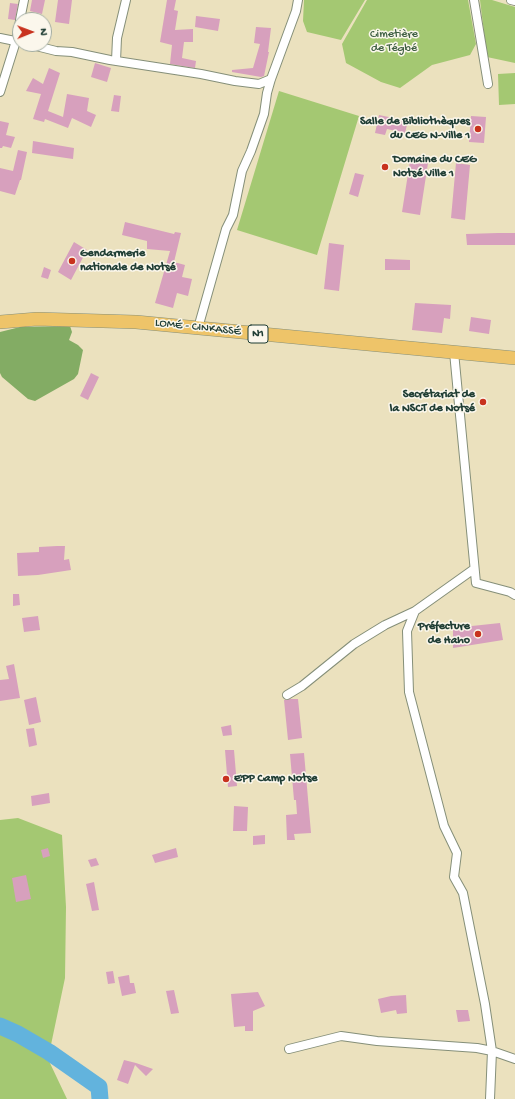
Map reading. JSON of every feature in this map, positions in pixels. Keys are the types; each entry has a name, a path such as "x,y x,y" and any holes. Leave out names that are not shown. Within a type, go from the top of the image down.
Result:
{"highway":[{"name":"LOMÉ - CINKASSÉ","path":"0,322 37,319 136,322 515,358"}],"street":[{"path":"22,12 24,0"},
{"path":"116,61 118,38 126,0"},
{"path":"198,328 226,229 233,215 242,171 264,114 271,79 296,11 298,0"},
{"path":"474,0 488,84"},
{"path":"511,0 515,1"},
{"path":"0,38 12,40"},
{"path":"52,50 72,52 116,61 259,84 271,79"},
{"path":"0,92 14,52"},
{"path":"454,352 476,583 510,592 515,595"},
{"path":"287,694 302,686 354,644 385,625 415,611 474,569"},
{"path":"415,611 407,631 409,692 444,826 457,853 454,877 463,893 485,1004 492,1051 490,1099"},
{"path":"289,1049 341,1036 376,1041 492,1051 515,1059"}],"green space":[{"path":"304,0 365,0 341,40 307,32 303,21"},
{"name":"Cimetière de Tégbé","path":"367,0 468,0 476,44 470,55 432,65 400,88 381,82 346,63 342,44"},
{"path":"480,0 492,0 515,7 515,63 487,57"},
{"path":"515,73 515,104 499,105 498,74"},
{"path":"279,91 359,116 317,255 237,230"},
{"path":"70,326 72,332 69,340 83,350 78,374 74,379 35,401 28,399 2,377 0,373 0,332 20,327"},
{"path":"18,818 62,835 66,907 65,978 48,1059 67,1099 0,1099 0,820"}],"building":[{"path":"32,0 45,0 42,12 30,11"},
{"path":"58,0 72,0 69,24 55,22"},
{"path":"167,0 176,0 174,10 178,11 175,30 193,29 193,42 184,42 182,58 196,61 195,68 170,64 172,45 160,42"},
{"path":"10,3 18,4 16,12 12,12 12,20 8,19"},
{"path":"196,16 220,19 218,31 195,27"},
{"path":"256,27 271,28 269,52 264,76 261,77 232,72 232,70 253,68 260,44 254,43"},
{"path":"95,63 111,68 107,82 91,77"},
{"path":"49,68 60,73 48,111 63,117 67,94 89,98 87,111 96,115 91,127 72,118 68,128 45,119 44,122 33,119 41,94 26,91 33,78 43,84"},
{"path":"114,95 121,96 119,112 111,111"},
{"path":"379,115 408,121 405,133 387,129 385,135 375,133"},
{"name":"Salle de Bibliothèques du CEG N-Ville 1","path":"471,116 486,117 484,143 469,142"},
{"path":"0,121 9,123 6,135 15,137 11,148 3,146 0,148"},
{"path":"33,141 74,148 73,159 32,153"},
{"path":"18,150 27,152 21,180 15,195 0,191 0,168 13,171"},
{"path":"410,161 428,163 420,215 402,212"},
{"path":"456,163 470,165 465,220 451,218"},
{"path":"355,173 364,175 358,197 349,194"},
{"path":"125,222 174,234 175,232 181,233 174,262 185,265 182,277 192,279 188,296 177,293 173,308 155,303 170,251 147,249 147,241 122,235"},
{"path":"515,233 515,245 467,245 466,234"},
{"name":"Gendarmerie nationale de Notsé","path":"74,242 87,250 71,280 58,272"},
{"path":"329,243 344,245 339,291 324,289"},
{"path":"385,259 410,260 410,270 385,270"},
{"path":"44,267 51,270 48,279 41,277"},
{"path":"415,303 451,305 450,319 444,318 442,333 412,330"},
{"path":"471,317 491,320 489,334 469,331"},
{"path":"91,373 99,377 88,400 80,396"},
{"path":"65,546 64,560 69,559 71,570 38,575 18,576 17,553 39,552 39,547"},
{"path":"13,594 19,594 20,605 13,606"},
{"path":"38,616 40,630 24,632 22,618"},
{"name":"Préfecture de Haho","path":"500,623 503,640 453,648 453,628"},
{"path":"14,664 20,698 0,701 0,680 9,679 6,666"},
{"path":"36,697 41,722 29,725 24,700"},
{"path":"298,699 302,738 288,740 284,700"},
{"path":"231,725 232,735 223,736 221,727"},
{"path":"34,728 37,745 29,747 26,729"},
{"path":"225,750 234,750 237,786 228,787"},
{"path":"304,753 311,833 294,834 295,840 287,840 286,815 297,814 296,800 294,800 290,754"},
{"path":"49,793 50,803 32,806 31,796"},
{"path":"234,806 248,807 247,831 233,831"},
{"path":"265,835 265,844 253,845 253,836"},
{"path":"48,848 50,856 43,858 41,850"},
{"path":"176,848 178,857 155,863 152,855"},
{"path":"96,858 99,865 91,867 88,860"},
{"path":"26,875 31,899 16,902 12,878"},
{"path":"94,882 99,910 92,911 86,884"},
{"path":"113,971 115,983 108,984 106,972"},
{"path":"129,975 130,983 134,983 136,993 122,996 118,977"},
{"path":"174,990 179,1013 171,1014 166,991"},
{"path":"258,992 265,1006 253,1011 253,1031 245,1031 245,1026 234,1027 231,994"},
{"path":"406,995 407,1013 397,1014 396,1010 381,1013 378,999"},
{"path":"456,1010 468,1010 470,1021 458,1022"},
{"path":"124,1060 153,1069 146,1076 135,1065 128,1084 117,1080"}],"waterway":[{"path":"0,1026 18,1034 49,1052 99,1087 100,1099"}],"place":[{"name":"Salle de Bibliothèques du CEG N-Ville 1","path":"478,129"},
{"name":"Domaine du CEG Notsé Ville 1","path":"385,167"},
{"name":"Gendarmerie nationale de Notsé","path":"72,261"},
{"name":"Secrétariat de la NSCT de Notsé","path":"483,402"},
{"name":"Préfecture de Haho","path":"478,634"},
{"name":"EPP Camp Notse","path":"226,779"}]}
